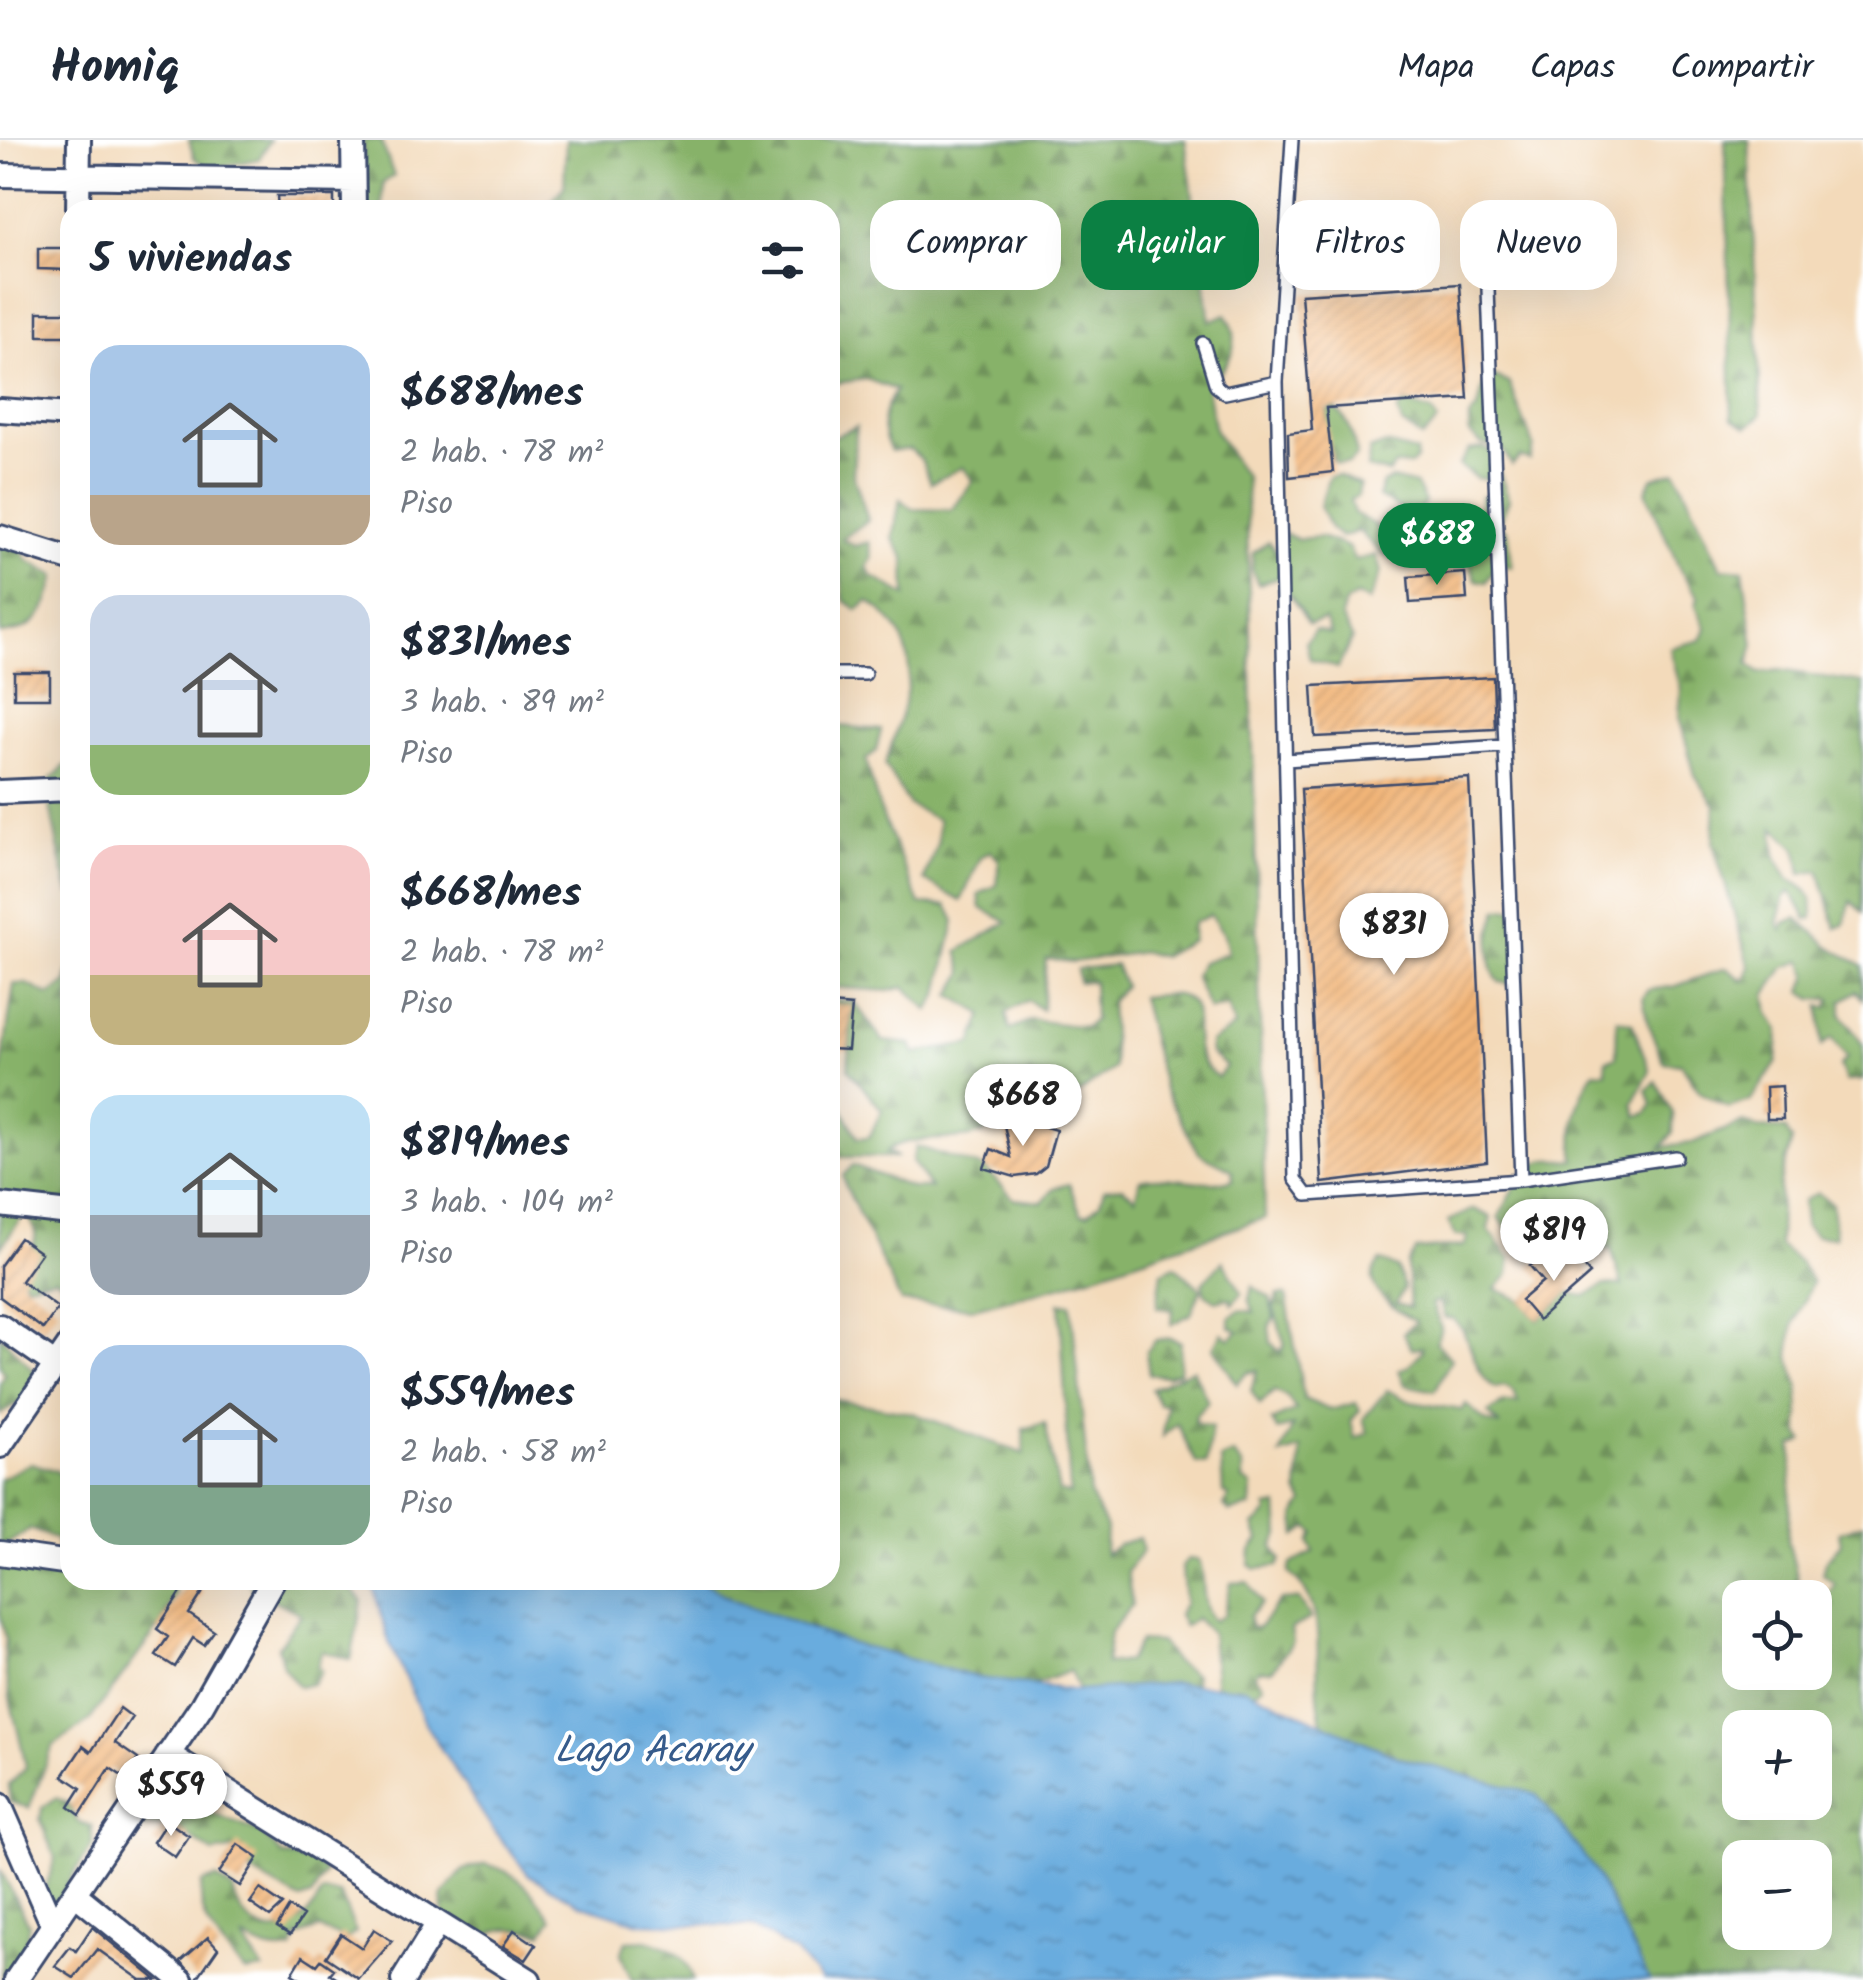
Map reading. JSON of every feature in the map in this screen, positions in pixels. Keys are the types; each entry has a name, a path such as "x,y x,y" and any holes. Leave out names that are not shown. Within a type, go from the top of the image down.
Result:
{"street":[{"path":"78,200 79,140"},
{"path":"354,140 354,200"},
{"path":"0,174 354,180"},
{"path":"0,410 60,414"},
{"path":"0,537 60,556"},
{"path":"0,792 60,789"},
{"path":"0,1205 60,1212"},
{"path":"0,1326 56,1365"},
{"path":"0,1446 60,1359"},
{"path":"0,1553 60,1562"},
{"path":"16,1980 168,1754 267,1590"},
{"path":"168,1754 530,1980"},
{"path":"0,1805 53,1926"},
{"path":"75,1894 180,1980"},
{"path":"403,1980 438,1923"}],"lane":[{"path":"1292,140 1276,382 1295,1179 1307,1195 1521,1180 1676,1157"},
{"path":"1488,290 1521,1180"},
{"path":"1202,343 1216,386 1224,394 1276,382"},
{"path":"840,674 866,674"},
{"path":"1284,760 1504,746"}],"green space":[{"path":"189,140 270,140 259,159 210,169 194,158"},
{"path":"363,140 381,140 394,176 383,183 382,200 364,200"},
{"path":"566,140 1185,140 1193,200 1081,200 1081,290 1206,290 1210,321 1226,314 1234,335 1232,354 1207,388 1215,431 1246,478 1265,1218 1066,1284 974,1308 901,1302 846,1187 843,1176 853,1165 912,1188 930,1188 912,1161 916,1146 984,1168 1014,1199 1042,1202 1054,1188 1069,1184 1081,1214 1088,1214 1100,1203 1104,1189 1122,1187 1135,1198 1140,1180 1233,1180 1232,1170 1199,1153 1164,1090 1141,997 1172,994 1190,1002 1195,1010 1199,1055 1218,1077 1226,1066 1211,1054 1210,1043 1235,1026 1227,1006 1209,1010 1194,976 1202,962 1228,953 1224,934 1210,915 1193,923 1192,940 1162,957 1144,952 1073,962 1046,959 1042,1010 1028,1000 1006,1013 1010,1030 1031,1020 1086,1027 1094,1020 1093,981 1078,982 1077,969 1115,965 1124,986 1110,1002 1114,1068 1073,1098 1006,1083 1003,1109 994,1126 980,1134 904,1143 887,1151 898,1157 840,1157 840,1105 858,1138 869,1137 882,1110 848,1069 852,1006 840,1005 840,1000 854,1002 883,1041 911,1044 915,1053 972,1044 983,1014 951,995 964,973 958,951 1007,922 981,908 979,894 997,885 999,860 990,851 981,857 961,901 924,880 938,841 938,820 909,805 885,765 905,697 907,656 901,636 888,618 868,601 858,610 844,600 840,567 840,434 856,427 853,474 868,520 842,539 855,546 869,542 872,558 867,567 872,576 906,596 905,558 893,539 900,499 912,509 952,510 973,481 963,467 931,483 921,459 910,449 891,451 883,419 896,390 866,379 840,383 840,200 552,200 564,187"},
{"path":"1725,140 1749,140 1761,415 1747,427 1732,418"},
{"path":"1486,373 1509,383 1534,446 1530,460 1520,457 1512,465 1499,444 1502,437 1492,446 1482,444 1469,433 1469,418 1478,408"},
{"path":"1406,403 1432,412 1438,421 1422,438 1402,424 1397,411"},
{"path":"1334,408 1347,422 1354,442 1357,455 1349,464 1336,463 1326,448 1327,411"},
{"path":"1386,444 1416,452 1417,459 1410,465 1395,465 1389,473 1367,468 1370,450"},
{"path":"1483,448 1492,452 1509,499 1500,522 1509,535 1512,567 1498,564 1486,582 1476,580 1468,558 1477,554 1464,532 1490,527 1479,510 1481,496 1498,492 1496,480 1476,478 1459,465 1469,450"},
{"path":"1676,471 1721,568 1743,570 1754,645 1748,664 1759,673 1779,670 1863,683 1863,912 1851,901 1844,925 1836,928 1819,871 1801,874 1797,849 1774,827 1776,857 1789,880 1809,894 1813,910 1813,918 1807,919 1791,891 1785,896 1778,923 1782,930 1784,923 1797,918 1829,946 1863,966 1863,999 1857,991 1842,1001 1842,1015 1863,1045 1863,1080 1846,1081 1840,1066 1847,1058 1832,1038 1822,1046 1820,1006 1827,1008 1831,999 1813,999 1802,991 1808,975 1802,961 1785,967 1766,995 1769,1014 1779,1030 1777,1062 1751,1100 1729,1108 1700,1092 1681,1064 1664,1062 1648,1025 1643,998 1649,990 1676,986 1726,968 1744,981 1750,967 1713,843 1715,805 1695,775 1679,717 1681,690 1670,648 1701,640 1706,628 1696,606 1698,596 1680,570 1646,491 1652,478"},
{"path":"1338,475 1360,485 1358,496 1350,500 1354,513 1401,541 1408,554 1404,560 1383,555 1359,531 1341,537 1330,528 1320,506 1329,477"},
{"path":"1392,479 1416,485 1425,502 1415,517 1378,497 1383,483"},
{"path":"1285,534 1298,539 1321,537 1348,547 1355,560 1376,555 1381,572 1369,601 1356,596 1345,603 1341,616 1352,638 1338,668 1310,659 1306,642 1315,630 1331,634 1325,620 1309,624 1279,578 1258,584 1252,570 1253,553 1268,542 1280,556"},
{"path":"19,545 27,560 56,576 39,617 24,628 0,634 0,547"},
{"path":"840,726 881,730 876,751 866,760 881,813 920,904 947,905 955,921 939,994 929,1011 905,987 889,991 840,988"},
{"path":"60,771 60,857 45,785"},
{"path":"1516,908 1527,958 1514,985 1499,982 1494,975 1490,947 1498,909"},
{"path":"14,984 27,984 49,995 60,988 60,1281 56,1278 26,1284 21,1274 35,1236 25,1213 0,1248 0,1078"},
{"path":"1617,1019 1632,1023 1650,1071 1633,1104 1637,1116 1647,1113 1652,1105 1647,1090 1656,1081 1673,1113 1673,1132 1662,1146 1692,1143 1744,1122 1757,1128 1785,1129 1792,1140 1780,1184 1779,1246 1799,1262 1812,1282 1793,1325 1789,1356 1799,1387 1799,1434 1804,1441 1793,1446 1788,1540 1798,1580 1722,1580 1722,1690 1832,1690 1835,1583 1822,1574 1825,1561 1841,1544 1839,1532 1863,1524 1863,1980 1637,1980 1333,1759 1319,1705 1316,1618 1302,1587 1289,1573 1291,1564 1314,1552 1310,1542 1315,1533 1308,1527 1297,1536 1295,1516 1304,1503 1298,1492 1301,1449 1280,1455 1293,1426 1277,1430 1271,1421 1296,1410 1287,1397 1274,1391 1260,1404 1251,1391 1257,1370 1245,1374 1237,1384 1214,1348 1222,1333 1230,1339 1239,1331 1230,1327 1230,1317 1239,1310 1254,1312 1249,1299 1252,1286 1270,1298 1274,1318 1269,1327 1271,1343 1280,1352 1285,1345 1273,1307 1278,1295 1286,1295 1304,1399 1330,1410 1356,1403 1360,1410 1351,1421 1355,1438 1368,1433 1363,1419 1387,1390 1411,1402 1462,1410 1466,1404 1485,1421 1500,1426 1488,1413 1503,1403 1518,1403 1514,1392 1505,1386 1495,1388 1487,1381 1465,1335 1452,1318 1445,1318 1439,1302 1432,1303 1441,1328 1436,1343 1451,1359 1435,1391 1405,1385 1399,1370 1409,1366 1422,1347 1412,1349 1403,1333 1416,1322 1382,1297 1373,1280 1374,1270 1381,1261 1397,1268 1404,1288 1396,1304 1410,1308 1407,1264 1416,1250 1464,1246 1468,1236 1456,1236 1448,1221 1474,1209 1491,1217 1488,1229 1511,1259 1509,1274 1496,1289 1521,1300 1538,1320 1569,1293 1585,1296 1604,1285 1622,1286 1610,1247 1592,1258 1566,1230 1562,1241 1518,1247 1499,1217 1527,1170 1546,1160 1575,1160 1576,1114 1594,1071 1606,1072 1606,1060 1616,1057"},
{"path":"1818,1193 1832,1204 1835,1237 1815,1236 1805,1226 1803,1201"},
{"path":"1223,1261 1242,1293 1232,1304 1230,1298 1216,1301 1205,1294 1202,1283"},
{"path":"1175,1266 1201,1289 1191,1314 1172,1324 1173,1310 1157,1307 1162,1272"},
{"path":"1060,1303 1071,1303 1090,1495 1106,1528 1105,1555 1119,1544 1139,1538 1143,1551 1127,1571 1132,1605 1110,1632 1106,1664 1128,1661 1140,1641 1161,1642 1174,1661 1195,1675 1193,1698 1079,1691 1070,1671 1033,1685 980,1690 932,1687 704,1590 840,1590 840,1401 913,1413 1024,1454 1023,1429 1045,1423 1059,1492 1070,1494"},
{"path":"0,1335 37,1374 23,1401 0,1414 0,1383 5,1374 0,1366"},
{"path":"1169,1338 1181,1342 1179,1372 1167,1376 1149,1374 1146,1352 1156,1340"},
{"path":"1193,1369 1208,1402 1196,1415 1195,1423 1212,1427 1206,1464 1196,1463 1177,1423 1163,1436 1167,1405 1159,1404 1151,1389"},
{"path":"1233,1454 1243,1466 1243,1480 1252,1486 1251,1507 1230,1512 1224,1506 1229,1496 1223,1493 1221,1459"},
{"path":"31,1463 60,1475 60,1565 56,1539 30,1529 0,1549 0,1479"},
{"path":"1278,1506 1280,1535 1273,1547 1281,1560 1278,1566 1256,1569 1250,1565 1251,1551 1259,1540 1254,1526 1268,1513 1267,1508"},
{"path":"1188,1559 1199,1560 1206,1608 1214,1621 1224,1615 1231,1583 1248,1582 1262,1603 1249,1616 1251,1628 1259,1627 1281,1600 1299,1599 1311,1618 1291,1629 1293,1642 1272,1670 1258,1671 1255,1675 1263,1685 1249,1697 1239,1686 1216,1691 1211,1633 1196,1618 1184,1626 1178,1614 1185,1603 1182,1567"},
{"path":"60,1565 60,1590 175,1592 161,1624 89,1721 53,1746 29,1808 10,1802 9,1785 26,1768 6,1672 0,1569"},
{"path":"253,1590 353,1590 362,1601 351,1660 322,1651 317,1667 322,1671 313,1684 299,1687 283,1666 278,1647 301,1614"},
{"path":"156,1782 170,1786 195,1807 262,1833 282,1855 313,1861 325,1872 312,1896 301,1900 252,1873 243,1848 213,1853 171,1824 132,1828 130,1812"},
{"path":"56,1798 67,1803 78,1822 92,1826 92,1846 56,1903 44,1894 55,1858 40,1820 42,1808"},
{"path":"486,1864 517,1878 531,1891 552,1919 542,1933 503,1929 470,1949 444,1924 442,1896 463,1870"},
{"path":"0,1869 29,1924 25,1951 3,1980"},
{"path":"216,1878 233,1890 240,1909 262,1929 274,1931 301,1921 322,1892 340,1894 356,1932 347,1939 319,1929 297,1937 292,1950 285,1951 266,1949 242,1938 263,1969 245,1972 206,1920 202,1883"},
{"path":"646,1940 676,1953 693,1980 632,1980 621,1955 626,1941"}],"water":[{"name":"Lago Acaray","path":"374,1590 716,1590 849,1643 979,1678 1079,1691 1172,1683 1244,1688 1400,1758 1536,1794 1593,1868 1649,1980 820,1980 796,1953 753,1926 640,1923 580,1904 529,1875 492,1828 427,1727 389,1642"}],"building":[{"path":"277,196 334,196 334,200 277,200"},
{"path":"38,248 60,248 60,270 38,269"},
{"path":"1460,284 1468,399 1326,408 1333,472 1289,477 1288,433 1312,430 1301,294 1440,290 1440,285"},
{"path":"38,312 60,312 60,336 38,336"},
{"path":"1465,573 1467,599 1410,603 1408,577"},
{"path":"14,672 50,672 50,698 14,698"},
{"path":"1493,677 1495,729 1315,737 1312,686"},
{"path":"1469,778 1487,1162 1322,1183 1301,789"},
{"path":"840,1005 852,1006 848,1050 840,1050"},
{"path":"1782,1086 1783,1119 1767,1119 1766,1087"},
{"path":"1011,1117 1056,1130 1046,1166 1036,1174 1015,1177 984,1168 991,1149 1011,1157 1004,1125"},
{"path":"20,1238 41,1253 21,1281 58,1308 43,1329 0,1297 0,1266"},
{"path":"1545,1254 1557,1268 1574,1254 1590,1274 1538,1320 1521,1300 1543,1281 1530,1266"},
{"path":"183,1590 203,1592 189,1614 214,1631 204,1645 193,1638 175,1667 156,1655 168,1637 157,1629"},
{"path":"120,1708 132,1717 115,1743 138,1759 125,1778 110,1768 80,1815 69,1807 81,1788 63,1776 83,1746 91,1752"},
{"path":"167,1821 189,1836 175,1857 153,1842"},
{"path":"238,1844 258,1858 240,1886 219,1873"},
{"path":"260,1889 283,1905 270,1917 250,1903"},
{"path":"289,1907 303,1916 290,1935 277,1927"},
{"path":"92,1927 157,1980 141,1980 97,1949 74,1978 55,1966 70,1947 76,1951"},
{"path":"374,1929 392,1941 359,1979 326,1957 341,1934 362,1948"},
{"path":"514,1930 536,1945 526,1960 503,1946"},
{"path":"208,1937 218,1948 196,1980 181,1961"},
{"path":"303,1956 317,1965 321,1960 334,1969 330,1974 339,1980 302,1980 292,1974"}]}
